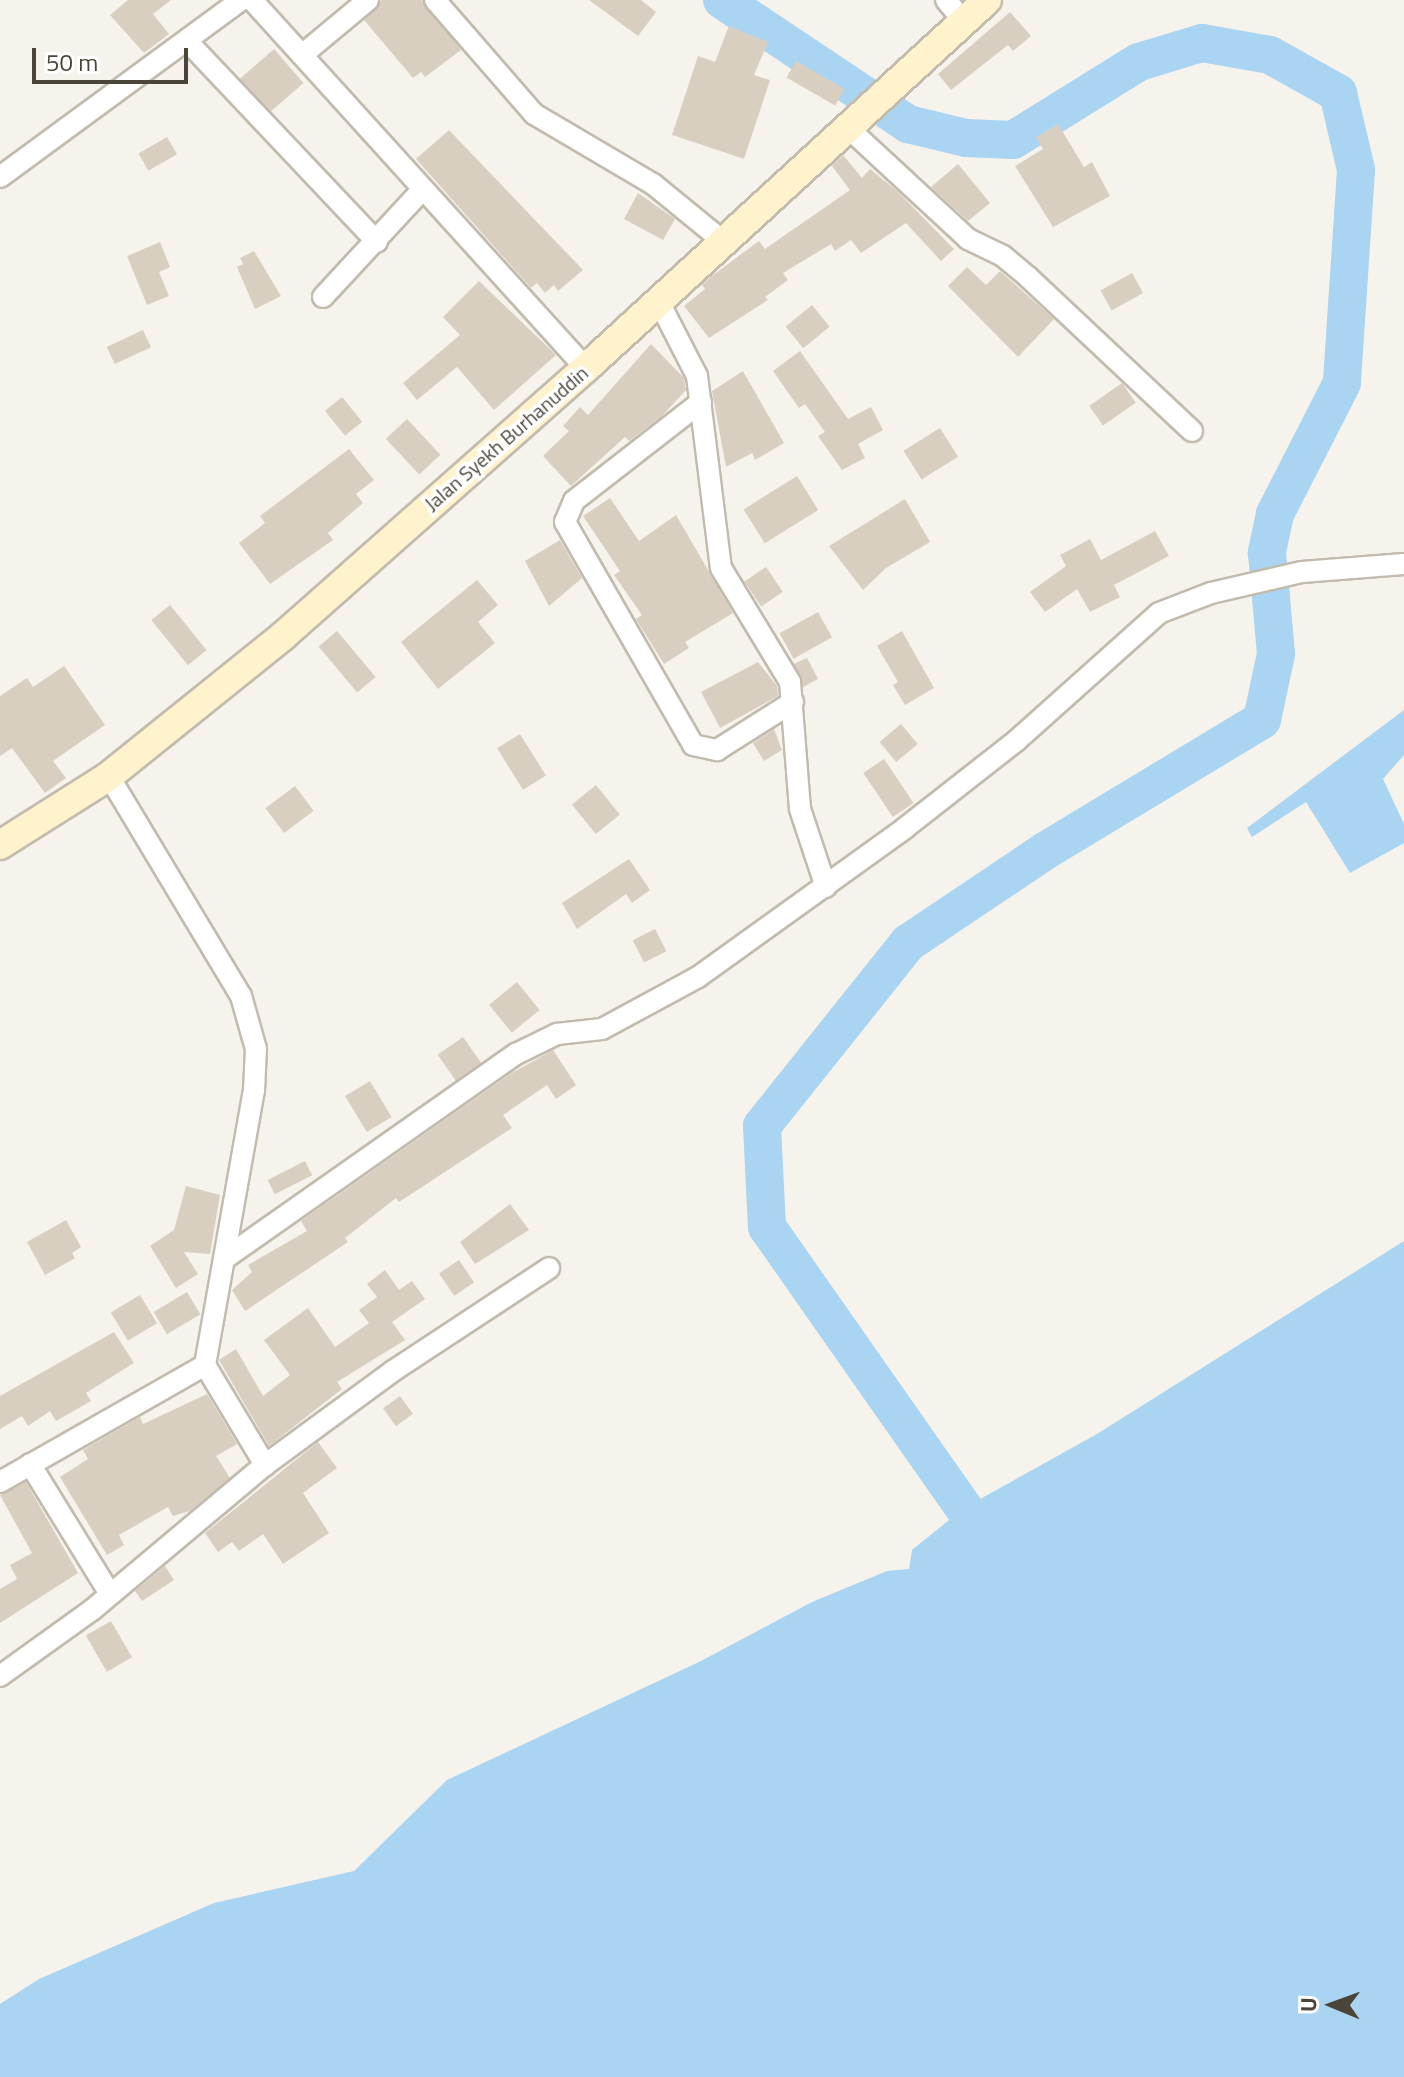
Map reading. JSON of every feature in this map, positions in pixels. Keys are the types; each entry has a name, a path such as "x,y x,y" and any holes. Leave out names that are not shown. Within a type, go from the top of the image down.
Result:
{"main road":[{"name":"Jalan Syekh Burhanuddin","path":"0,845 109,776 283,636 586,368 855,118 893,87 954,10 987,0"}],"street":[{"path":"0,177 188,42 241,0"},
{"path":"252,0 586,368"},
{"path":"302,55 368,0"},
{"path":"435,0 534,114 653,184 723,241"},
{"path":"188,42 377,242"},
{"path":"855,118 968,239 1003,256 1028,277 1192,431"},
{"path":"323,297 423,189"},
{"path":"659,302 692,360 701,402 721,568 785,672 793,702 800,809 826,887"},
{"path":"701,402 574,501 565,522 693,745 717,750 793,702"},
{"path":"224,1259 516,1054 557,1034 602,1029 663,1000 826,887 1016,741 1139,627 1179,602 1302,572 1404,564"},
{"path":"109,776 241,996 251,1027 257,1069 205,1365 265,1465"},
{"path":"0,1676 110,1594 265,1465 393,1371 549,1268"},
{"path":"0,1482 205,1365"},
{"path":"30,1464 110,1594"}],"water":[{"path":"1404,710 1404,755 1383,779 1404,824 1404,843 1350,873 1306,802 1252,837 1247,828"},
{"path":"1404,1241 1404,2077 0,2077 0,2004 39,1979 214,1903 354,1871 447,1780 701,1661 812,1602 887,1571 909,1569 912,1550 964,1508 1097,1434"}],"building":[{"path":"128,0 171,0 153,14 169,34 144,53 110,15"},
{"path":"381,0 422,0 461,50 425,77 421,72 413,78 364,20"},
{"path":"589,0 641,0 656,12 638,36"},
{"path":"1010,12 1031,36 1013,51 1008,45 951,90 938,74"},
{"path":"729,26 768,42 754,75 770,80 744,159 672,135 698,56 715,62"},
{"path":"274,49 304,83 270,112 240,79"},
{"path":"796,61 844,89 835,105 786,77"},
{"path":"1058,124 1084,167 1092,162 1110,196 1053,227 1015,166 1043,149 1036,137"},
{"path":"449,130 583,270 558,291 554,285 545,293 537,283 531,288 416,159"},
{"path":"167,137 177,154 148,171 138,154"},
{"path":"843,155 862,178 870,169 897,191 954,249 941,261 906,223 861,253 851,240 835,251 831,244 783,273 788,280 765,297 768,300 709,338 684,306 705,289 702,285 709,278 759,241 765,249 850,190 832,166"},
{"path":"958,164 990,203 968,221 931,187"},
{"path":"638,193 675,219 663,240 624,219"},
{"path":"160,242 170,267 159,272 169,296 147,305 127,256"},
{"path":"254,251 281,296 255,309 237,267 243,264 240,258"},
{"path":"967,267 986,285 1000,271 1054,319 1018,357 948,286"},
{"path":"1132,273 1143,293 1112,311 1101,290"},
{"path":"479,281 556,355 494,410 457,367 417,400 403,383 460,335 443,317"},
{"path":"812,305 830,327 803,348 786,326"},
{"path":"143,330 151,347 115,364 107,347"},
{"path":"651,344 684,378 686,390 662,416 629,441 625,437 571,486 543,456 569,431 563,426 580,407 588,415"},
{"path":"800,351 848,419 871,407 883,430 858,444 865,458 842,470 818,436 825,432 805,404 799,408 773,371"},
{"path":"743,371 784,443 755,460 752,453 726,467 712,391"},
{"path":"1122,383 1136,403 1103,426 1089,406"},
{"path":"342,397 362,422 345,436 325,411"},
{"path":"407,419 440,455 419,475 386,439"},
{"path":"940,428 958,457 922,480 904,451"},
{"path":"349,449 374,480 356,494 363,503 328,533 333,540 270,584 239,543 265,523 260,516"},
{"path":"797,476 818,510 765,543 744,509"},
{"path":"610,498 639,541 676,515 733,613 685,642 689,648 664,664 636,619 642,615 614,575 620,571 583,516"},
{"path":"905,499 930,542 886,568 863,590 829,546"},
{"path":"1155,531 1169,556 1114,585 1120,597 1090,612 1077,589 1045,612 1030,592 1066,566 1060,555 1090,539 1101,560"},
{"path":"560,540 582,578 549,606 525,561"},
{"path":"766,567 783,592 761,606 744,582"},
{"path":"477,580 498,605 478,622 495,643 438,689 401,642"},
{"path":"170,605 207,650 188,665 151,620"},
{"path":"818,612 832,637 794,659 780,633"},
{"path":"337,631 376,677 357,692 319,646"},
{"path":"902,631 934,688 905,705 893,685 898,682 877,646"},
{"path":"807,658 818,679 803,687 794,664"},
{"path":"758,662 777,686 778,696 720,728 701,692"},
{"path":"64,666 105,725 53,761 66,778 45,793 12,748 0,756 0,696 27,678 33,687"},
{"path":"901,724 918,744 896,762 880,742"},
{"path":"774,729 782,750 764,761 753,743"},
{"path":"520,734 546,776 523,790 497,748"},
{"path":"884,759 914,803 893,817 863,773"},
{"path":"596,785 620,815 596,834 572,805"},
{"path":"295,786 314,811 284,833 265,808"},
{"path":"629,859 650,890 632,903 626,894 577,929 562,903"},
{"path":"655,929 666,951 644,963 633,940"},
{"path":"517,982 540,1010 512,1033 489,1005"},
{"path":"463,1037 481,1063 456,1081 438,1055"},
{"path":"553,1050 576,1085 556,1099 547,1085 503,1115 512,1128 399,1202 396,1198 345,1238 348,1242 245,1311 232,1290 252,1272 248,1265 307,1231 301,1221 510,1074"},
{"path":"370,1081 392,1117 367,1132 345,1096"},
{"path":"305,1161 312,1175 275,1194 268,1180"},
{"path":"186,1186 220,1195 210,1254 184,1252 198,1274 176,1288 150,1246 174,1230"},
{"path":"510,1204 529,1230 475,1264 460,1242"},
{"path":"66,1220 81,1247 72,1253 75,1258 45,1275 27,1242"},
{"path":"459,1260 474,1282 454,1296 439,1273"},
{"path":"385,1270 399,1290 412,1281 425,1299 392,1322 405,1340 337,1382 342,1389 269,1446 219,1360 236,1349 263,1396 290,1375 264,1340 308,1308 335,1347 369,1323 359,1310 377,1297 367,1284"},
{"path":"187,1292 200,1314 167,1334 154,1312"},
{"path":"140,1295 157,1323 128,1341 111,1313"},
{"path":"114,1332 134,1363 86,1393 91,1401 56,1421 50,1411 28,1426 22,1416 0,1429 0,1396"},
{"path":"207,1394 237,1444 216,1456 230,1478 190,1511 173,1516 168,1507 119,1535 124,1545 107,1555 60,1477 88,1459 83,1450 140,1417 143,1424"},
{"path":"400,1396 413,1414 396,1426 383,1408"},
{"path":"318,1442 337,1468 303,1493 329,1533 283,1564 263,1534 239,1551 232,1542 218,1552 205,1533"},
{"path":"26,1482 78,1573 0,1623 0,1589 17,1579 10,1565 32,1553 0,1495"},
{"path":"165,1566 174,1580 142,1601 135,1591"},
{"path":"111,1621 132,1657 107,1672 86,1636"}],"waterway":[{"path":"722,0 908,124 966,138 1013,140 1139,62 1202,43 1270,55 1338,93 1356,170 1342,383 1275,514 1267,553 1276,654 1262,720 1045,851 908,943 762,1126 767,1227 964,1508"}]}
